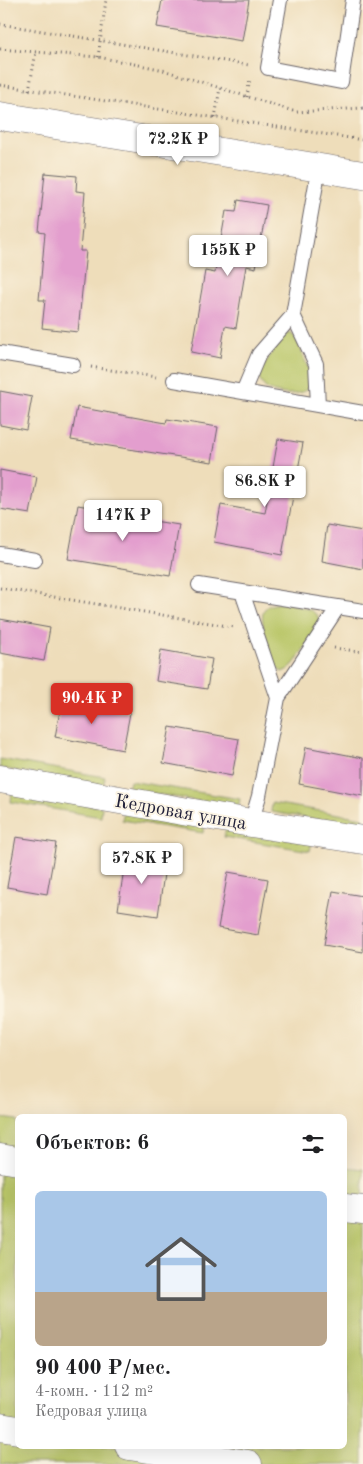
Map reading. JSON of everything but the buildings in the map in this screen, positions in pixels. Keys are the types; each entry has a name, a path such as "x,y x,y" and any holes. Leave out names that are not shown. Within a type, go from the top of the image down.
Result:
{"street":[{"path":"0,116 363,175"},
{"name":"Кедровая улица","path":"0,780 363,840"},
{"path":"0,1158 15,1160"},
{"path":"347,1208 363,1210"},
{"path":"0,1427 15,1430"},
{"path":"149,1449 248,1464"}],"lane":[{"path":"280,0 268,68 341,82 354,0"},
{"path":"242,392 259,354 293,315 319,167"},
{"path":"293,315 316,364 318,405"},
{"path":"0,353 73,365"},
{"path":"174,380 363,412"},
{"path":"0,554 35,560"},
{"path":"199,585 363,610"},
{"path":"242,592 278,698"},
{"path":"251,823 259,796 278,698 338,607"}],"path":[{"path":"98,57 106,0"},
{"path":"0,24 268,68"},
{"path":"0,49 98,57 160,69 296,112 363,108"},
{"path":"29,90 36,52"},
{"path":"0,85 363,140"},
{"path":"215,118 220,88"},
{"path":"73,365 174,380"},
{"path":"0,588 254,630"},
{"path":"313,645 363,652"}],"green space":[{"path":"290,333 299,343 309,370 310,385 301,393 278,393 266,388 259,379 261,370 282,337"},
{"path":"282,603 307,609 313,612 320,621 317,633 290,668 282,672 275,667 264,630 263,615 264,610 268,607"},
{"path":"0,759 105,777 103,786 0,768"},
{"path":"130,781 240,799 238,808 128,789"},
{"path":"12,792 102,807 101,817 11,802"},
{"path":"272,803 363,818 363,827 271,812"},
{"path":"124,810 204,823 203,833 122,820"},
{"path":"226,828 312,842 310,851 224,837"},
{"path":"0,1118 15,1120 15,1449 347,1449 347,1167 363,1169 363,1464 0,1464"}]}
